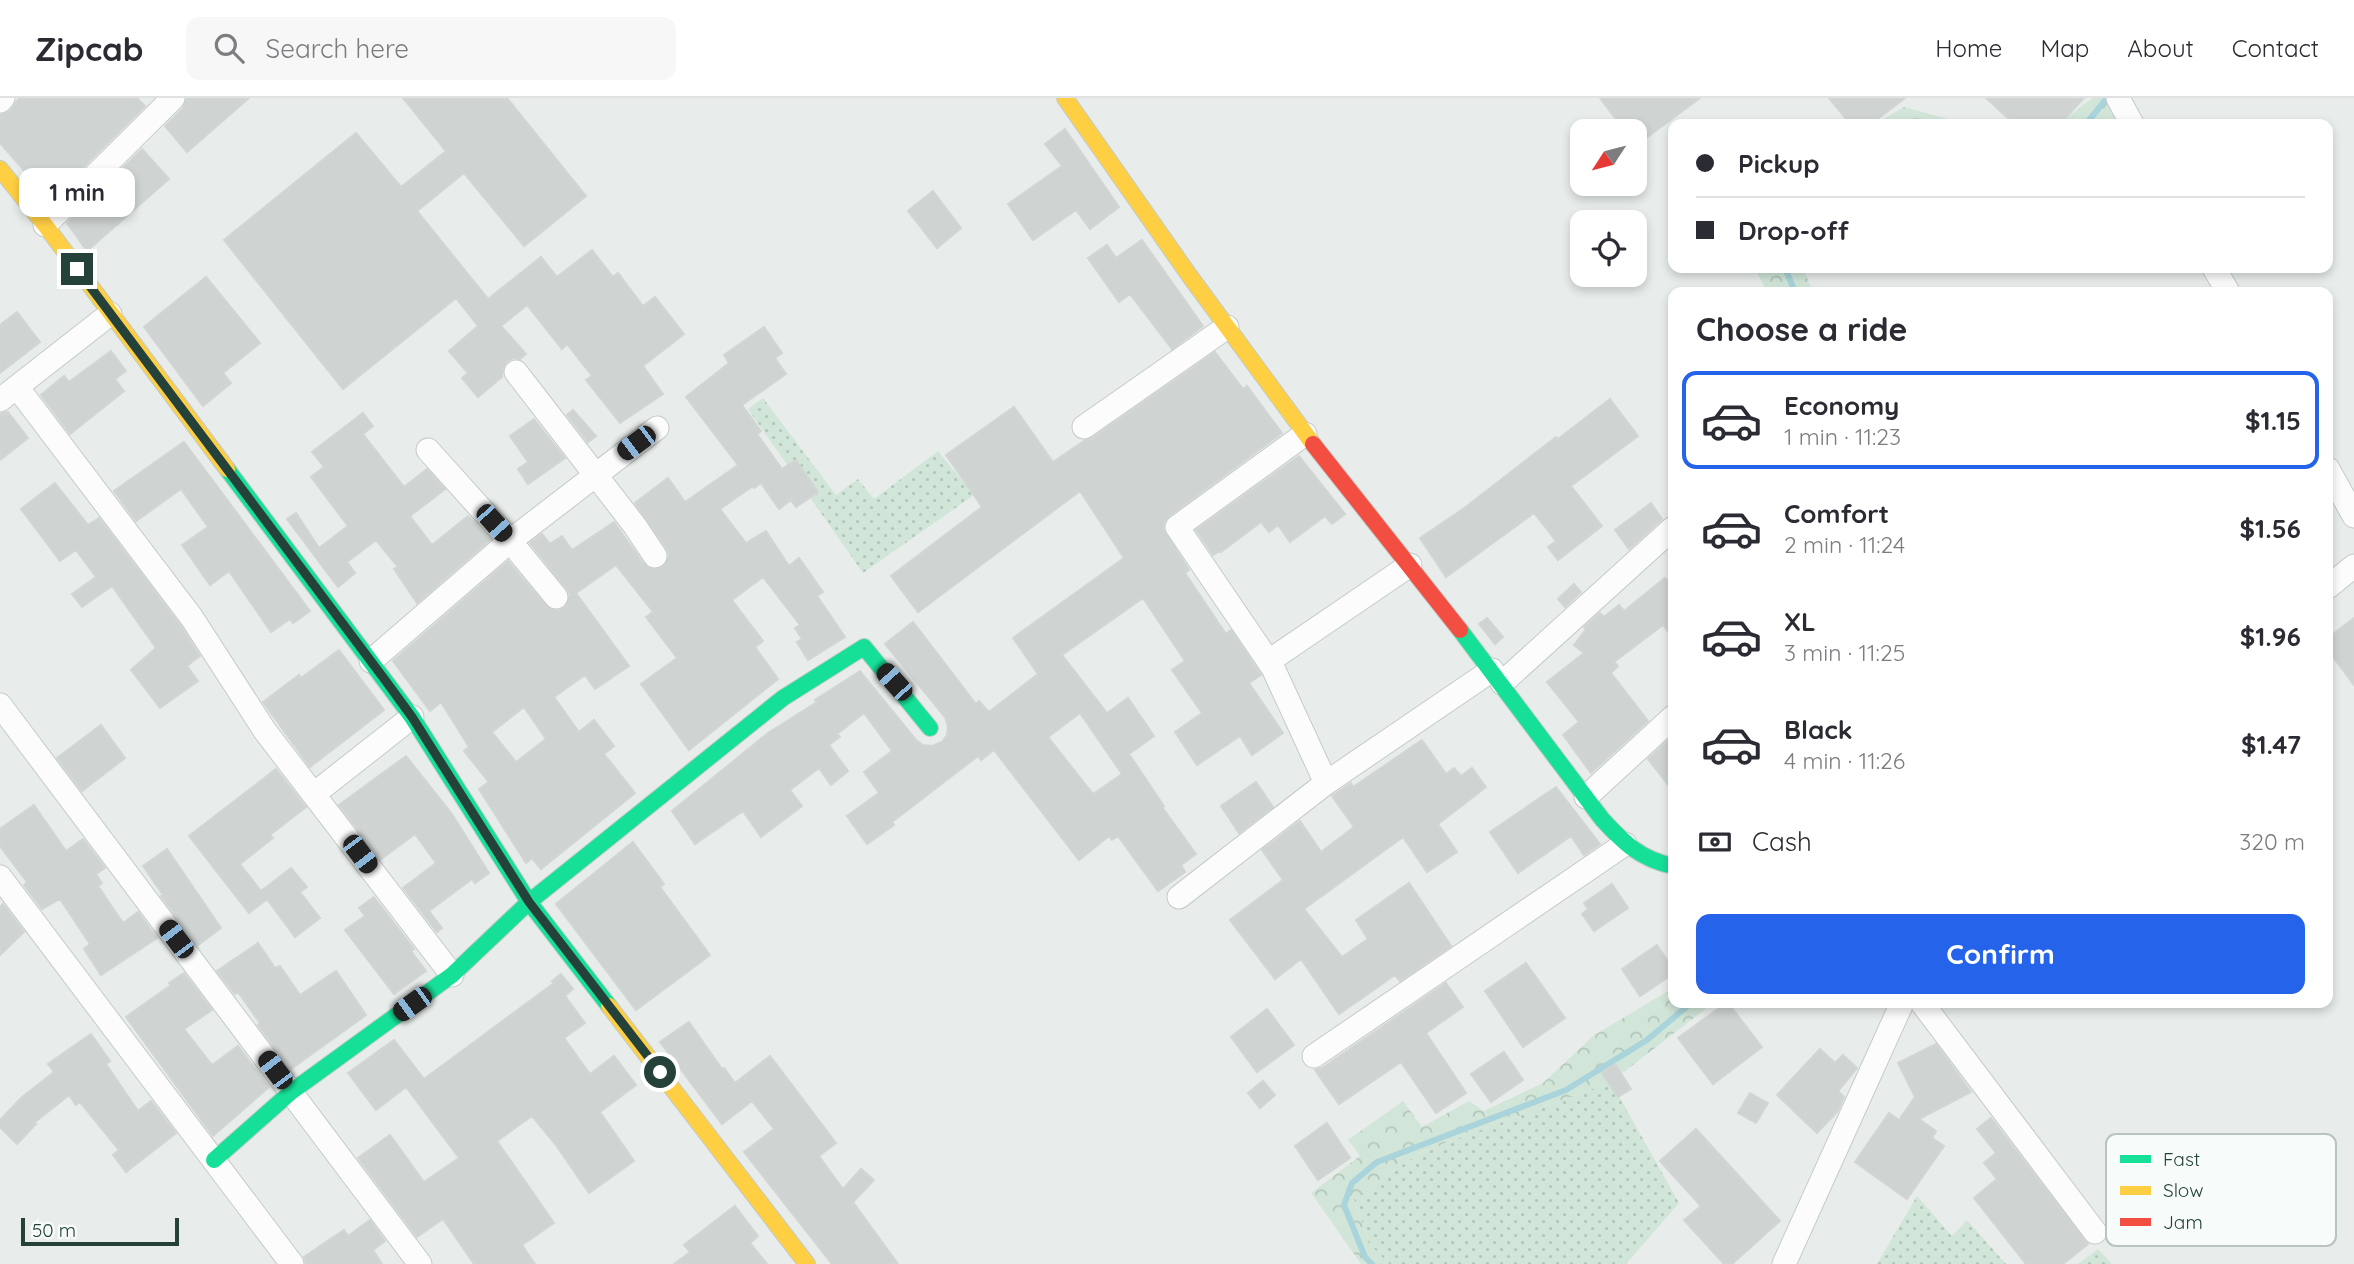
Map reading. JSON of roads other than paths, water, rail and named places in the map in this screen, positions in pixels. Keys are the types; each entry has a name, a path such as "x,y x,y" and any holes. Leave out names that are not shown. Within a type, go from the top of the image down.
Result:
{"street":[{"path":"45,225 173,98"},
{"path":"1065,98 1305,434 1497,677 1586,797 1625,844 1653,862 1668,865"},
{"path":"0,169 45,225 412,717 529,902 807,1264"},
{"path":"110,314 9,394 192,618 265,731 452,975"},
{"path":"1084,427 1227,327"},
{"path":"516,372 655,556"},
{"path":"371,661 510,541 657,428"},
{"path":"1305,434 1177,527 1269,661 1326,783"},
{"path":"428,450 556,597"},
{"path":"2333,478 2354,516"},
{"path":"1179,897 1326,783 1497,677 1668,532"},
{"path":"1269,661 1410,565"},
{"path":"2333,583 2354,566"},
{"path":"214,1160 291,1092 452,975 529,902 783,698 864,647 930,728"},
{"path":"314,794 412,717"},
{"path":"4,718 420,1264"},
{"path":"1586,797 1668,722"},
{"path":"1314,1056 1625,844"},
{"path":"0,877 292,1264"},
{"path":"1784,1264 1900,1008"},
{"path":"1926,1008 2095,1232"}],"waterway":[{"path":"2090,119 2107,98"},
{"path":"1787,273 1793,287"},
{"path":"1372,1264 1365,1257 1344,1205 1352,1183 1377,1162 1566,1090 1647,1040 1685,1008"}]}
